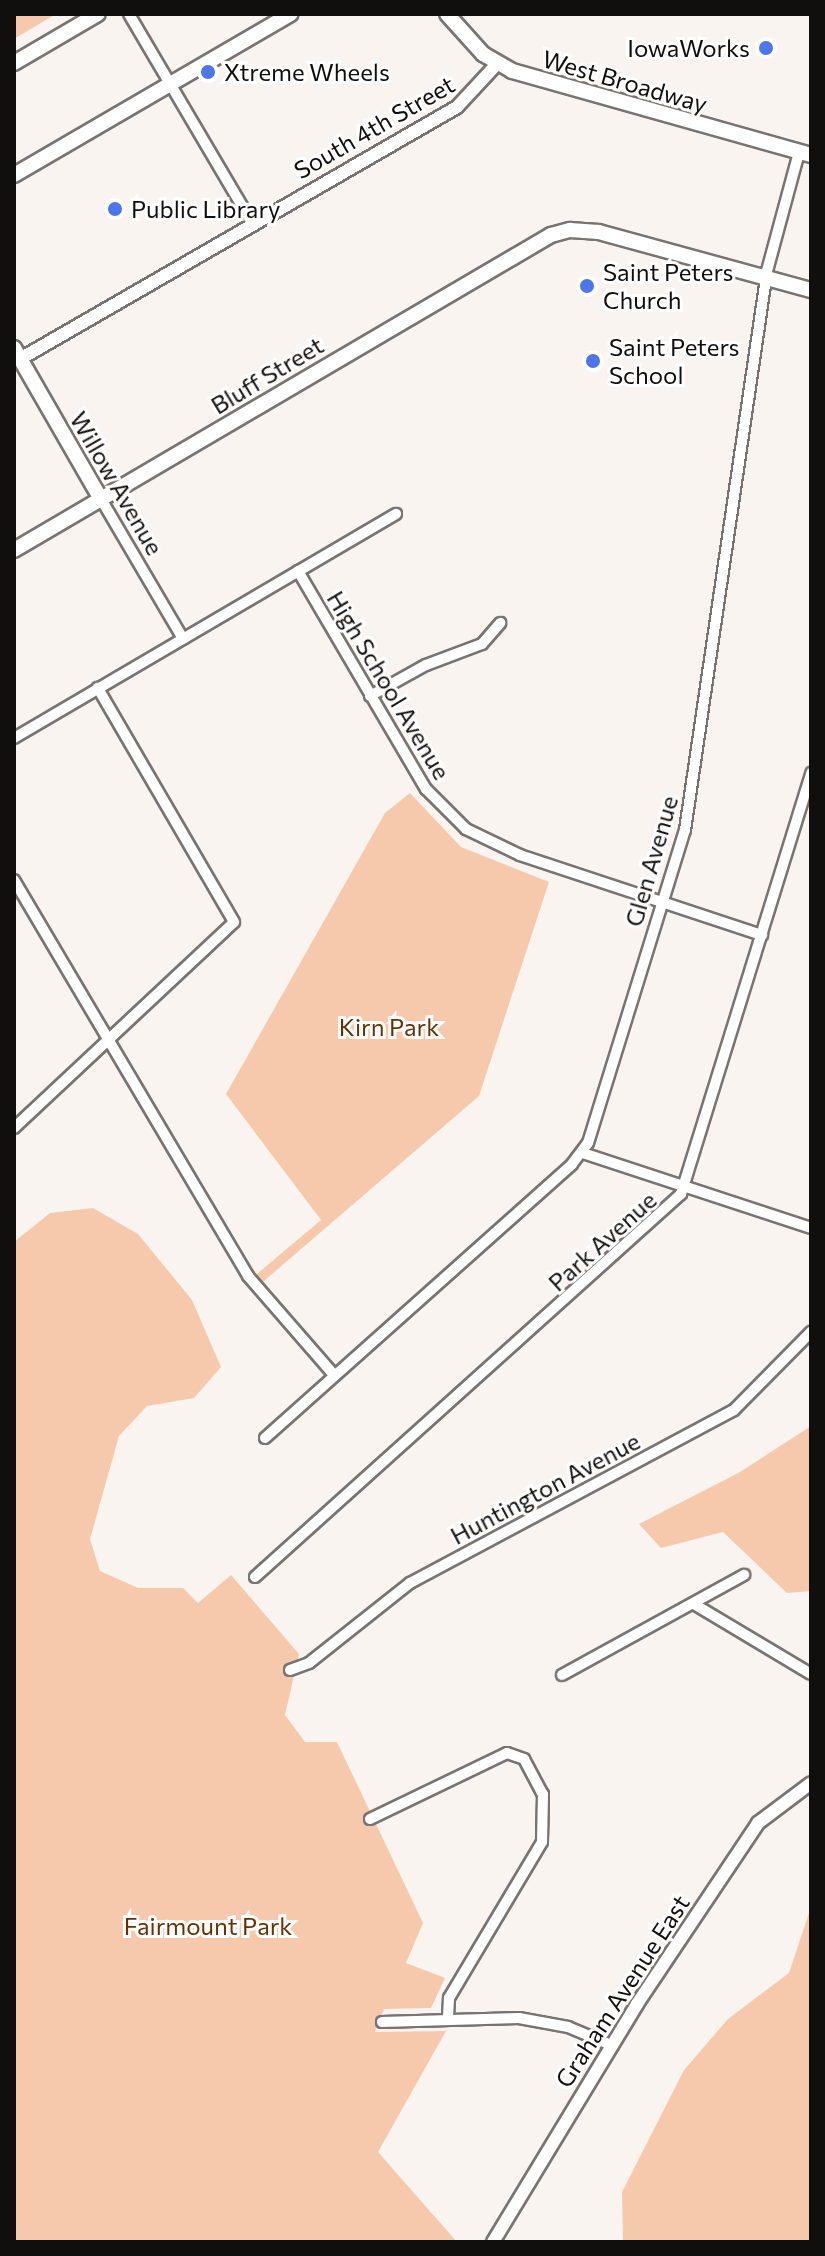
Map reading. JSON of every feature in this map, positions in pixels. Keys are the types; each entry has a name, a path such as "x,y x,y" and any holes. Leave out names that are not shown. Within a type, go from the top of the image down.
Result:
{"main road":[{"path":"14,63 98,14"},
{"path":"14,175 291,14"},
{"name":"West Broadway","path":"447,14 497,64 805,154"},
{"name":"Bluff Street","path":"14,550 544,239 585,229 811,290"},
{"name":"Willow Avenue","path":"16,357 101,499"}],"street":[{"path":"129,14 252,223"},
{"name":"South 4th Street","path":"16,357 457,107 497,64"},
{"name":"Glen Avenue","path":"583,1153 689,810 767,279 805,154"},
{"name":"Willow Avenue","path":"101,499 183,639"},
{"path":"14,738 396,514"},
{"name":"High School Avenue","path":"298,571 426,789 466,829 520,855 762,935"},
{"path":"370,696 426,665 482,644 500,623"},
{"path":"14,1128 234,922 98,688"},
{"name":"Park Avenue","path":"255,1577 668,1211 684,1187 811,773"},
{"path":"14,880 248,1276 334,1375"},
{"path":"265,1438 583,1153 811,1228"},
{"name":"Huntington Avenue","path":"290,1670 309,1663 410,1583 734,1410 811,1332"},
{"path":"562,1675 744,1575"},
{"path":"694,1604 811,1674"},
{"path":"370,1819 507,1753 524,1759 543,1794 542,1842 449,1998 448,2018"},
{"name":"Graham Avenue East","path":"493,2242 611,2045 758,1823 811,1783"},
{"path":"382,2022 448,2018 553,2023 611,2045"}],"green space":[{"path":"14,14 56,14 14,39"},
{"name":"Kirn Park","path":"410,793 461,847 549,882 479,1096 257,1287 251,1279 321,1220 226,1094 385,813"},
{"name":"Fairmount Park","path":"93,1208 138,1234 192,1300 221,1367 194,1398 147,1406 119,1436 90,1539 100,1571 138,1588 183,1588 198,1603 231,1575 299,1654 285,1715 305,1742 337,1742 423,1923 406,1963 445,1978 431,2008 384,2009 375,2032 446,2031 378,2152 457,2242 14,2242 14,1242 50,1213"},
{"path":"811,1426 811,1591 787,1593 723,1532 661,1548 639,1524 740,1472"},
{"path":"811,1907 811,2242 623,2242 622,2192 684,2070 728,2019 789,1973"}],"place":[{"name":"IowaWorks","path":"766,48"},
{"name":"Xtreme Wheels","path":"208,72"},
{"name":"Public Library","path":"115,209"},
{"name":"Saint Peters Church","path":"587,286"},
{"name":"Saint Peters School","path":"593,361"}]}
